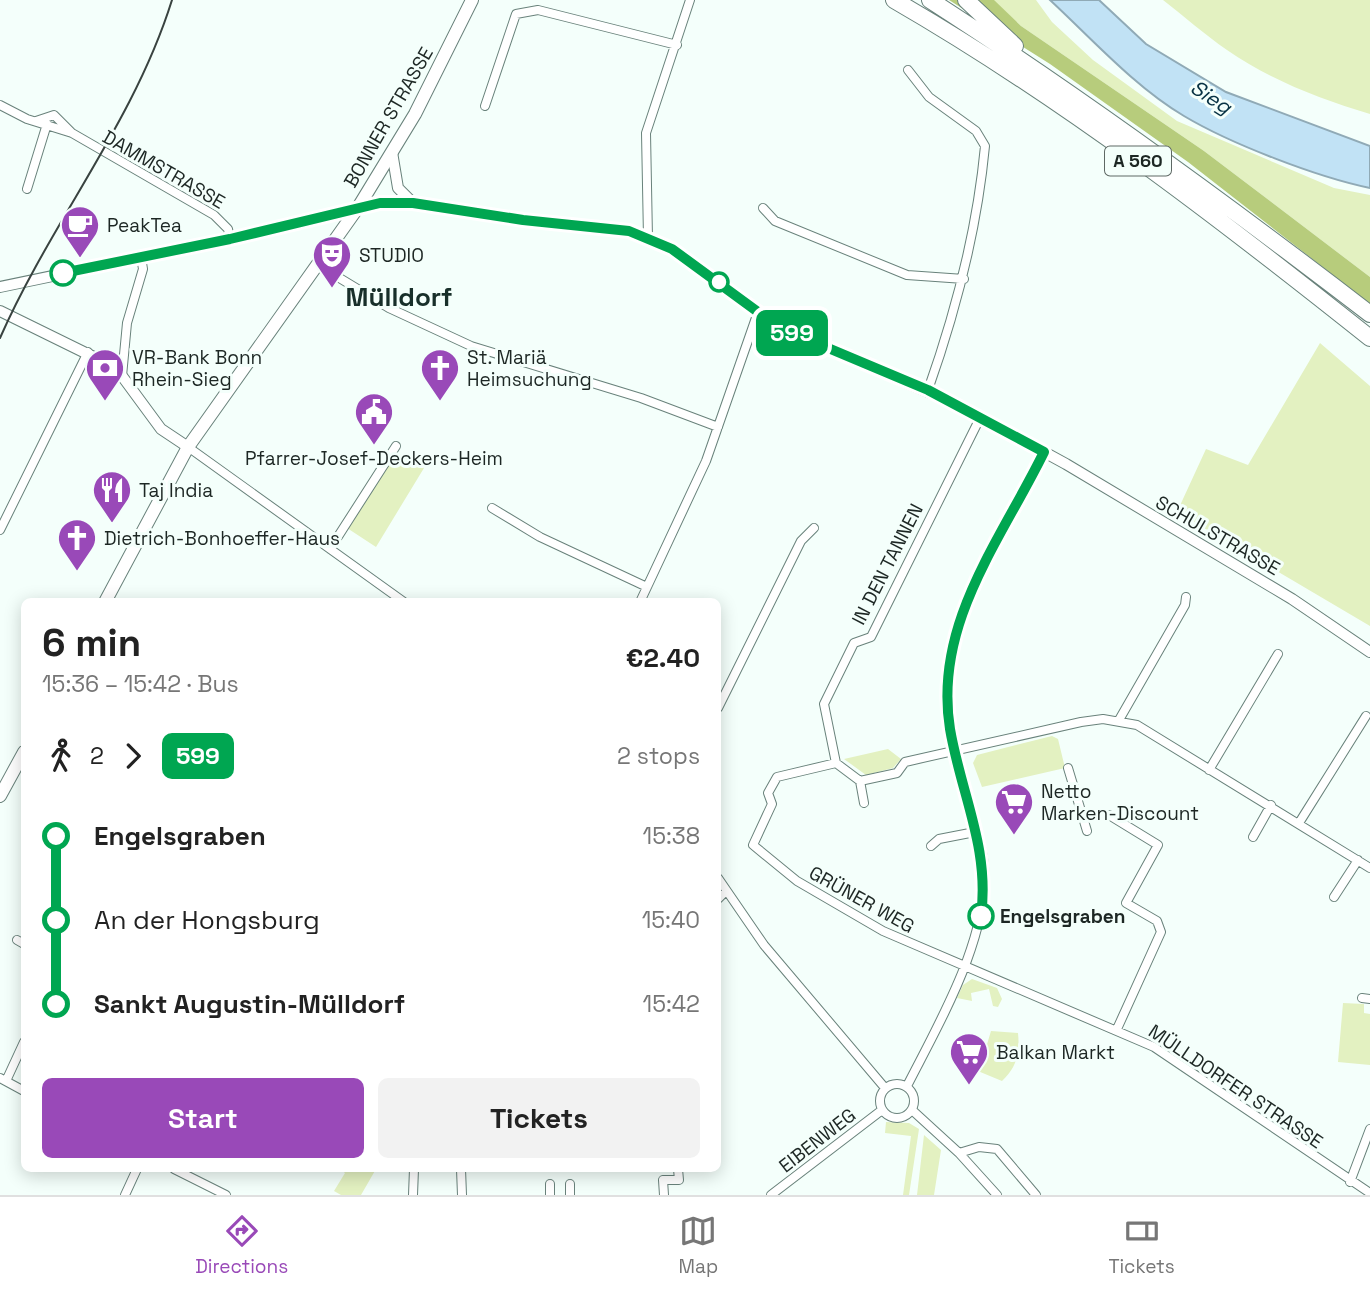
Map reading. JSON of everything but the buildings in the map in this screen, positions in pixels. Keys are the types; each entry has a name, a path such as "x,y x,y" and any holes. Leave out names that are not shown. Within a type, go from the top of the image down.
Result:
{"highway":[{"name":"A 560","path":"894,0 1046,96 1148,168 1370,338"},
{"name":"A 560","path":"930,0 1063,86 1256,226 1370,314"},
{"path":"966,0 1063,86"}],"main road":[{"name":"BONNER STRASSE","path":"107,598 188,447 359,206 392,152 442,65 472,0"},
{"path":"0,796 21,758"}],"street":[{"path":"648,237 646,133 690,0"},
{"path":"485,106 516,15 538,10 677,45"},
{"path":"908,70 929,97 976,131 985,146 964,279 956,313 928,390"},
{"name":"DAMMSTRASSE","path":"0,106 72,133 214,215 223,222 230,239"},
{"name":"DAMMSTRASSE","path":"36,121 54,115 72,133"},
{"path":"27,189 47,124"},
{"path":"392,152 398,188 413,203"},
{"name":"SCHULSTRASSE","path":"0,286 230,239 337,215 359,206 413,203 523,220 601,227 648,237 672,249 758,312 801,337 928,390 1044,452 1292,599 1370,652"},
{"path":"763,208 775,221 907,275 964,279"},
{"path":"122,376 127,323 143,269 141,257"},
{"path":"318,265 389,308 471,346 641,398 718,427"},
{"path":"0,311 88,352 122,376 161,429 398,598"},
{"path":"642,598 687,506 758,312"},
{"path":"0,530 88,352"},
{"name":"IN DEN TANNEN","path":"836,762 824,704 854,643 871,637 981,416"},
{"path":"330,549 396,446"},
{"path":"907,1086 964,967 981,916 984,896 983,858 954,752 947,699 951,650 957,627 986,559 1044,452"},
{"path":"492,508 540,537 647,587"},
{"path":"721,702 801,541 814,528"},
{"path":"1119,720 1135,687 1185,605 1186,597"},
{"path":"1209,770 1278,653"},
{"path":"1299,823 1366,716"},
{"path":"860,781 897,772 905,762 1081,722 1119,720 1137,725 1370,868"},
{"path":"836,762 860,781 864,803"},
{"name":"GRÜNER WEG","path":"836,762 777,777 768,793 772,804 752,845 756,851 818,894 883,931 964,967"},
{"path":"1068,768 1087,831"},
{"path":"1253,837 1271,805"},
{"path":"1081,815 1109,815 1158,845 1126,902 1157,921 1161,932 1117,1029"},
{"path":"930,846 939,839 975,832"},
{"path":"1334,897 1358,860"},
{"path":"721,883 764,945 886,1088"},
{"path":"721,896 726,891"},
{"name":"MÜLLDORFER STRASSE","path":"964,967 1117,1029 1154,1047 1370,1193"},
{"path":"21,1047 3,1079 21,1089"},
{"path":"896,1084 907,1086 914,1095 912,1110 897,1118 882,1110 880,1096 886,1088 896,1084"},
{"name":"EIBENWEG","path":"771,1195 882,1110"},
{"path":"912,1110 959,1153 997,1195"},
{"path":"1350,1182 1370,1129"},
{"path":"959,1153 979,1147 997,1149 1036,1195"},
{"path":"125,1195 136,1172"},
{"path":"180,1172 224,1195"},
{"path":"413,1195 414,1172"},
{"path":"461,1172 462,1195"},
{"path":"664,1195 663,1180 679,1180 678,1172"},
{"path":"550,1184 550,1195"},
{"path":"570,1184 570,1195"}],"green space":[{"path":"949,0 994,0 1021,26 1204,151 1370,277 1370,304 1188,162 1050,64"},
{"path":"993,0 1036,0 1052,22 1093,60 1177,121 1334,188 1370,195 1370,277 1204,151 1021,26"},
{"path":"1163,0 1370,0 1370,114 1314,95 1260,71 1219,44"},
{"path":"1320,343 1370,386 1370,626 1177,512 1206,449 1248,465"},
{"path":"396,452 424,468 376,547 347,528"},
{"path":"1052,736 1058,739 1065,768 982,787 973,763 977,755"},
{"path":"888,749 901,759 893,768 866,775 844,759"},
{"path":"972,979 997,988 1002,999 998,1007 993,1006 989,989 971,993 972,1001 957,998 963,985"},
{"path":"1343,1003 1364,1004 1364,1013 1370,1014 1370,1065 1338,1062"},
{"path":"991,1031 1018,1033 1016,1059 1002,1081 973,1069 981,1050 985,1051"},
{"path":"886,1122 909,1123 919,1129 909,1195 903,1195 911,1136 885,1133"},
{"path":"924,1135 941,1150 934,1195 917,1195"},
{"path":"374,1172 361,1195 341,1195 334,1191 345,1173"}],"water":[{"name":"Sieg","path":"1050,0 1099,0 1146,44 1226,92 1370,146 1370,188 1325,176 1275,158 1225,138 1184,116 1131,77"}],"tram line":[{"path":"0,338 20,295 136,88 156,45 172,0"}],"bus line":[{"name":"599","path":"63,273 230,239 380,203 413,203 523,220 629,231 672,249 790,332 928,390 1044,452 973,585 951,650 947,699 949,725 983,858 984,896 981,916"}],"place":[{"name":"PeakTea","path":"80,259"},
{"name":"STUDIO","path":"332,289"},
{"name":"VR-Bank Bonn Rhein-Sieg","path":"105,402"},
{"name":"St. Mariä Heimsuchung","path":"440,402"},
{"name":"Pfarrer-Josef-Deckers-Heim","path":"374,446"},
{"name":"Taj India","path":"112,524"},
{"name":"Dietrich-Bonhoeffer-Haus","path":"77,572"},
{"name":"Netto Marken-Discount","path":"1014,836"},
{"name":"Engelsgraben","path":"981,916"},
{"name":"Balkan Markt","path":"969,1086"}],"district":[{"name":"Mülldorf","path":"399,297"}]}
